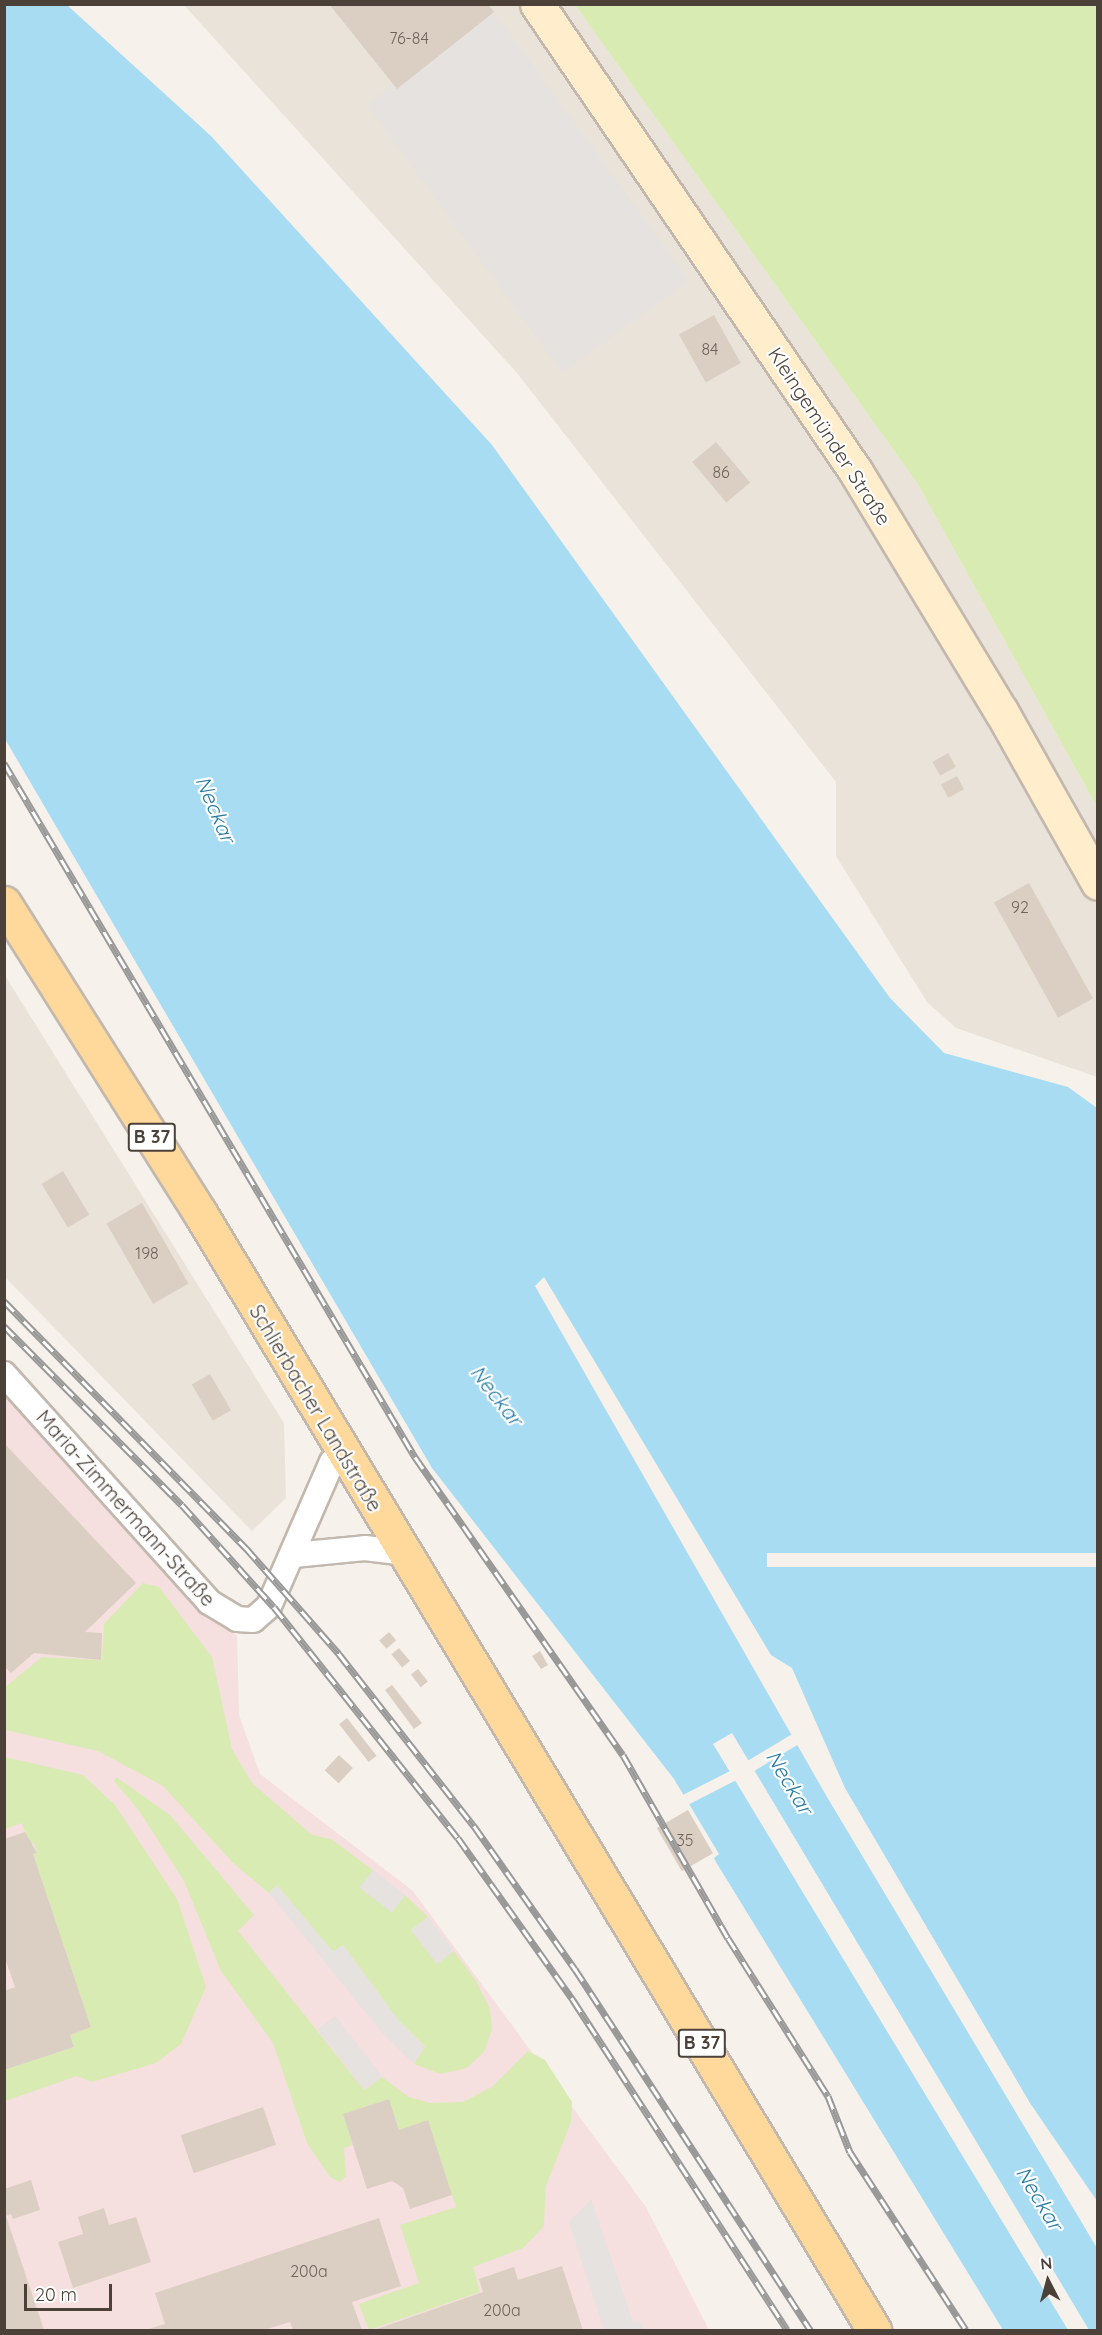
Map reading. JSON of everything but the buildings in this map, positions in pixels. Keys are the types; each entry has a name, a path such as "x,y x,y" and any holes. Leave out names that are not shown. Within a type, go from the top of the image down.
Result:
{"main road":[{"name":"Kleingemünder Straße","path":"537,4 856,472 996,701 1098,883"},
{"name":"Schlierbacher Landstraße","path":"4,903 200,1213 343,1454 625,1915 874,2331"}],"street":[{"name":"Maria-Zimmermann-Straße","path":"4,1374 217,1610 245,1620 264,1614 294,1555 332,1462 343,1454"},
{"path":"294,1555 365,1548 404,1553"}],"shaded area":[{"path":"184,5 575,5 917,483 1097,807 1097,1077 956,1028 927,1002 836,856 836,782 517,373"},
{"path":"494,12 689,281 562,373 367,104"},
{"path":"4,974 284,1423 286,1498 252,1531 5,1277"},
{"path":"4,1391 176,1583 237,1636 239,1715 260,1774 413,1891 646,2207 709,2330 5,2330"},
{"path":"373,1870 405,1895 392,1913 359,1887"},
{"path":"277,1885 333,1952 343,1945 399,2021 425,2047 414,2064 383,2034 269,1893"},
{"path":"428,1917 454,1951 437,1964 411,1930"},
{"path":"335,2016 382,2077 365,2090 318,2030"},
{"path":"591,2200 633,2322 640,2321 644,2330 604,2330 569,2222"}],"green space":[{"path":"575,5 1097,5 1097,807 917,483"},
{"path":"143,1583 159,1587 212,1657 232,1749 252,1783 312,1835 331,1839 373,1870 360,1888 392,1912 405,1895 428,1917 411,1930 437,1964 454,1951 476,1981 490,2009 492,2029 484,2052 467,2068 441,2074 414,2064 425,2046 399,2021 343,1945 333,1952 277,1885 269,1893 233,1863 163,1786 98,1751 5,1730 4,1688 42,1657 102,1660 104,1624"},
{"path":"5,1757 83,1775 115,1805 177,1899 206,1987 181,2044 156,2063 92,2082 77,2076 5,2101 4,2070 74,2047 70,2035 91,2027 33,1854 37,1852 34,1843 29,1844 22,1823 5,1829"},
{"path":"116,1777 170,1815 254,1915 238,1931 364,2090 382,2077 409,2097 430,2103 463,2102 492,2087 528,2051 545,2060 572,2102 571,2122 546,2186 544,2226 523,2248 473,2267 480,2292 369,2330 359,2304 419,2283 400,2225 456,2207 428,2121 399,2130 389,2099 343,2114 353,2145 344,2148 346,2176 340,2182 330,2177 307,2143 273,2043 221,1971 184,1881 140,1812 114,1781"}],"water":[{"name":"Neckar","path":"4,5 67,5 211,136 492,445 890,998 944,1053 1068,1087 1097,1108 1097,2201 1030,2103 845,1788 792,1668 771,1655 544,1277 535,1286 827,1797 1097,2248 1097,2330 1089,2330 732,1733 713,1744 1068,2330 1003,2330 716,1862 714,1858 719,1854 674,1779 432,1468 5,739"}],"pier":[{"path":"767,1553 1097,1553 1097,1567 767,1567"},
{"path":"794,1733 800,1743 752,1772 746,1762"},
{"path":"732,1770 737,1780 685,1806 680,1796"}],"railway":[{"path":"4,763 415,1457 623,1755 728,1938 828,2096 850,2152 966,2330"},
{"path":"4,1301 246,1548 339,1654 474,1826 575,1969 810,2330"},
{"path":"4,1326 182,1505 274,1607 458,1838 573,2000 787,2330"}]}
